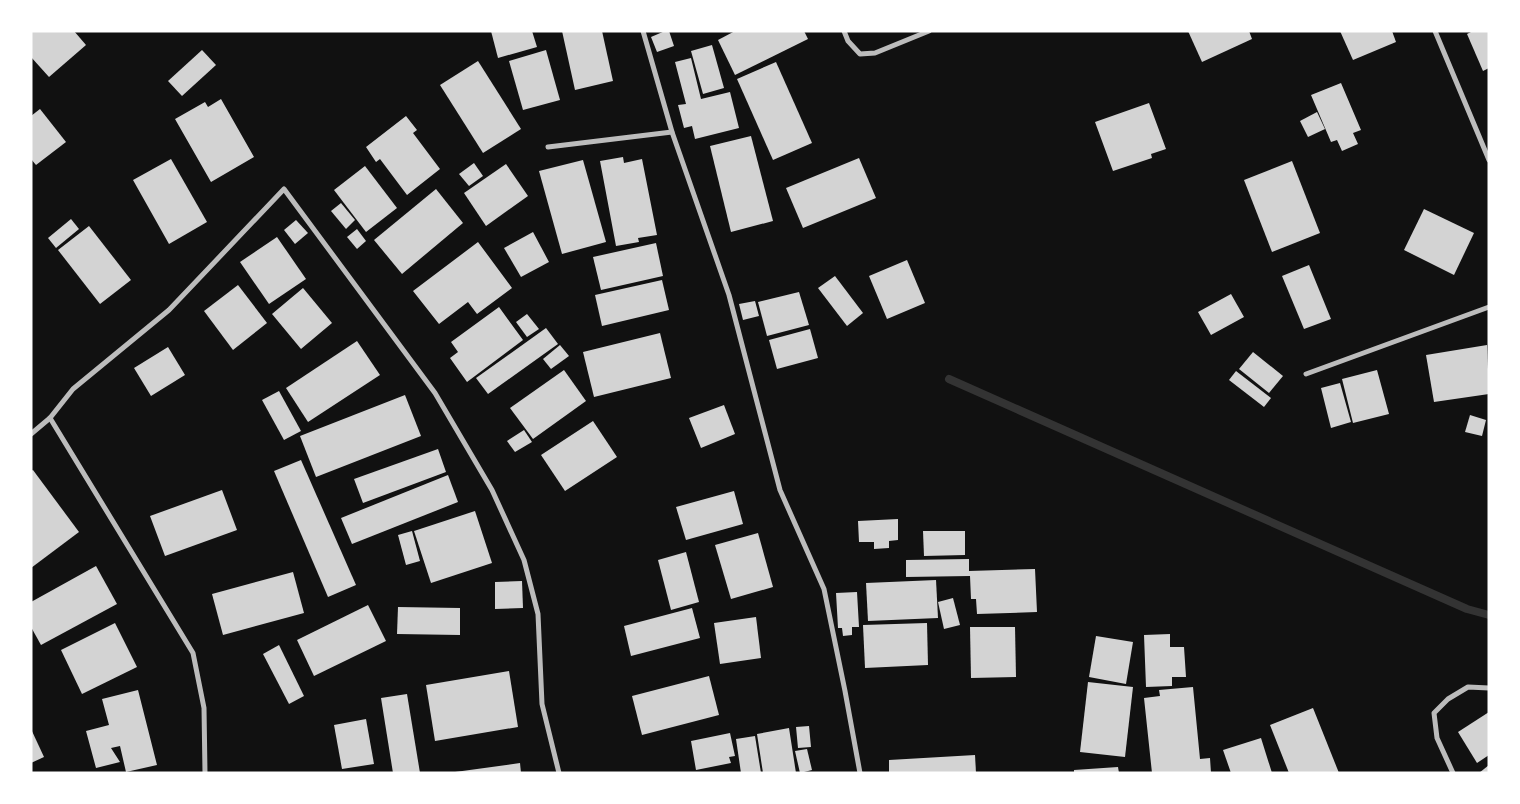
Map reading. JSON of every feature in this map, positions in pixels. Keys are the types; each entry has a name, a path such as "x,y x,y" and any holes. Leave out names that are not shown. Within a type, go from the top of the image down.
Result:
{"street":[{"path":"643,31 672,132 729,295 780,490 824,589 860,773"},
{"path":"844,31 848,41 860,54 876,53 929,31"},
{"path":"1435,31 1489,160"},
{"path":"548,147 672,132"},
{"path":"31,434 50,418 73,389 169,310 284,189 435,393 492,490 524,560 538,614 542,704 559,773"},
{"path":"1306,374 1489,307"},
{"path":"50,418 193,653 204,708 205,773"},
{"path":"1453,773 1437,738 1434,713 1448,699 1468,687 1489,688"}],"building":[{"path":"31,31 74,31 86,45 49,77 31,57"},
{"path":"491,31 532,31 537,47 498,58"},
{"path":"562,31 602,31 613,81 575,90"},
{"path":"669,31 674,46 657,52 651,37"},
{"path":"735,31 804,31 808,39 735,75 718,40"},
{"path":"1188,31 1249,31 1252,39 1202,62"},
{"path":"1340,31 1392,31 1396,42 1353,60"},
{"path":"1473,31 1489,31 1489,68 1483,71 1467,34"},
{"path":"712,45 724,88 703,94 691,51"},
{"path":"202,50 216,65 182,96 168,81"},
{"path":"546,50 560,100 523,110 509,61"},
{"path":"691,58 701,99 730,92 739,128 695,139 692,126 684,128 678,105 686,104 675,62"},
{"path":"478,61 521,129 483,153 440,85"},
{"path":"776,62 812,143 773,160 737,79"},
{"path":"1341,83 1361,130 1353,133 1358,144 1342,151 1337,140 1331,142 1311,95"},
{"path":"221,99 254,157 211,182 175,119 205,102 208,107"},
{"path":"1149,103 1166,149 1151,154 1152,158 1113,171 1095,122"},
{"path":"40,109 66,142 36,165 31,159 31,116"},
{"path":"1317,112 1325,129 1308,137 1300,121"},
{"path":"406,116 417,130 413,133 440,169 407,195 380,159 376,162 366,147"},
{"path":"751,136 773,221 731,232 710,146"},
{"path":"623,157 624,163 642,159 657,235 638,238 639,242 616,246 600,161"},
{"path":"859,158 876,198 803,228 786,188"},
{"path":"171,159 207,222 169,244 133,180"},
{"path":"583,160 606,242 562,254 539,171"},
{"path":"1292,161 1320,233 1272,252 1244,180"},
{"path":"474,163 483,176 469,186 459,174"},
{"path":"506,164 528,196 486,226 464,193"},
{"path":"365,166 397,208 366,232 334,190"},
{"path":"436,189 463,223 402,274 374,240"},
{"path":"341,203 355,220 346,229 331,211"},
{"path":"1424,209 1474,233 1454,275 1404,250"},
{"path":"71,219 79,229 56,248 48,238"},
{"path":"296,220 308,233 295,244 284,230"},
{"path":"89,226 131,280 100,304 58,250"},
{"path":"357,229 366,241 357,249 347,237"},
{"path":"533,232 549,262 521,277 504,248"},
{"path":"277,237 306,279 269,304 240,262"},
{"path":"478,242 512,288 477,314 468,302 439,324 413,291"},
{"path":"656,243 663,276 601,290 593,257"},
{"path":"907,260 925,303 887,319 869,276"},
{"path":"1309,265 1331,319 1304,329 1282,276"},
{"path":"835,276 863,313 847,326 818,288"},
{"path":"662,280 669,310 602,326 595,295"},
{"path":"238,285 267,323 233,350 204,311"},
{"path":"303,288 332,323 301,349 272,314"},
{"path":"799,292 809,325 767,336 758,302"},
{"path":"1231,294 1244,317 1211,335 1198,312"},
{"path":"755,301 759,316 743,320 739,304"},
{"path":"499,307 523,340 467,382 450,358 458,352 451,342"},
{"path":"527,314 539,329 527,337 516,322"},
{"path":"546,328 558,344 488,394 476,378"},
{"path":"810,329 818,358 777,369 769,340"},
{"path":"660,333 671,378 594,397 583,352"},
{"path":"357,341 380,375 308,422 286,388"},
{"path":"560,345 569,356 551,369 543,359"},
{"path":"1487,345 1489,394 1434,402 1426,355"},
{"path":"168,347 185,375 151,396 134,368"},
{"path":"1253,352 1283,376 1269,393 1239,369"},
{"path":"564,370 586,401 533,439 510,408"},
{"path":"1377,370 1389,414 1353,423 1342,379"},
{"path":"1236,371 1271,398 1264,407 1229,380"},
{"path":"1340,383 1351,422 1331,428 1321,388"},
{"path":"279,391 301,431 284,440 262,400"},
{"path":"405,395 421,436 316,477 300,436"},
{"path":"724,405 735,434 701,448 689,418"},
{"path":"1470,415 1486,420 1482,436 1465,432"},
{"path":"593,421 617,457 565,491 541,455"},
{"path":"524,430 532,442 515,452 507,441"},
{"path":"438,449 446,472 363,503 354,479"},
{"path":"301,460 356,585 328,597 274,471"},
{"path":"33,470 79,532 31,568 31,471"},
{"path":"448,475 458,502 352,544 341,518"},
{"path":"222,490 237,530 165,556 150,516"},
{"path":"734,491 743,524 686,540 676,507"},
{"path":"475,511 492,563 431,583 414,531"},
{"path":"898,519 898,540 889,541 889,548 874,549 874,542 859,542 858,521"},
{"path":"412,531 420,561 406,565 398,535"},
{"path":"923,531 965,531 965,555 924,556"},
{"path":"758,533 773,587 731,599 715,545"},
{"path":"686,552 699,602 671,610 658,560"},
{"path":"969,559 969,571 1035,569 1037,612 977,614 976,599 971,599 970,576 906,577 906,560"},
{"path":"96,566 117,604 41,645 31,627 31,602"},
{"path":"293,572 304,613 223,635 212,594"},
{"path":"936,580 938,618 868,621 866,583"},
{"path":"522,581 523,608 495,609 495,582"},
{"path":"857,592 859,627 852,627 852,635 843,636 842,628 838,628 836,593"},
{"path":"953,598 960,625 944,629 938,602"},
{"path":"368,605 386,641 314,676 297,640"},
{"path":"398,607 460,608 460,635 397,634"},
{"path":"692,608 700,638 631,656 624,626"},
{"path":"756,617 761,658 720,664 714,623"},
{"path":"115,623 137,667 82,694 61,650"},
{"path":"927,623 928,665 865,668 863,625"},
{"path":"970,627 1015,627 1016,677 971,678"},
{"path":"1170,634 1170,647 1184,647 1186,677 1172,677 1172,686 1146,687 1144,635"},
{"path":"1096,636 1133,642 1126,684 1089,677"},
{"path":"279,645 304,696 289,704 263,654"},
{"path":"509,671 518,727 435,741 426,685"},
{"path":"709,676 719,715 642,735 632,696"},
{"path":"1088,682 1133,687 1125,757 1080,752"},
{"path":"1193,687 1200,759 1210,758 1211,773 1152,773 1144,698 1160,696 1159,690"},
{"path":"138,690 157,765 126,772 120,746 111,748 120,762 96,768 86,731 109,725 102,699"},
{"path":"407,694 420,773 393,773 381,698"},
{"path":"1313,708 1339,773 1289,773 1270,725"},
{"path":"1489,712 1489,755 1477,763 1458,732"},
{"path":"366,719 374,764 342,769 334,725"},
{"path":"809,726 811,747 798,748 796,727"},
{"path":"789,728 796,773 763,773 757,734"},
{"path":"31,729 44,757 31,763"},
{"path":"730,733 735,756 729,757 731,763 696,770 691,741"},
{"path":"755,736 761,773 741,773 736,739"},
{"path":"1261,738 1272,773 1231,773 1223,750"},
{"path":"807,749 812,770 800,773 795,751"},
{"path":"975,755 976,773 889,773 889,760"},
{"path":"520,763 521,773 455,773 455,772"},
{"path":"1489,765 1489,773 1479,773"},
{"path":"1118,767 1119,773 1074,773 1074,770"}],"waterway":[{"path":"949,379 1467,609 1489,615"}]}
